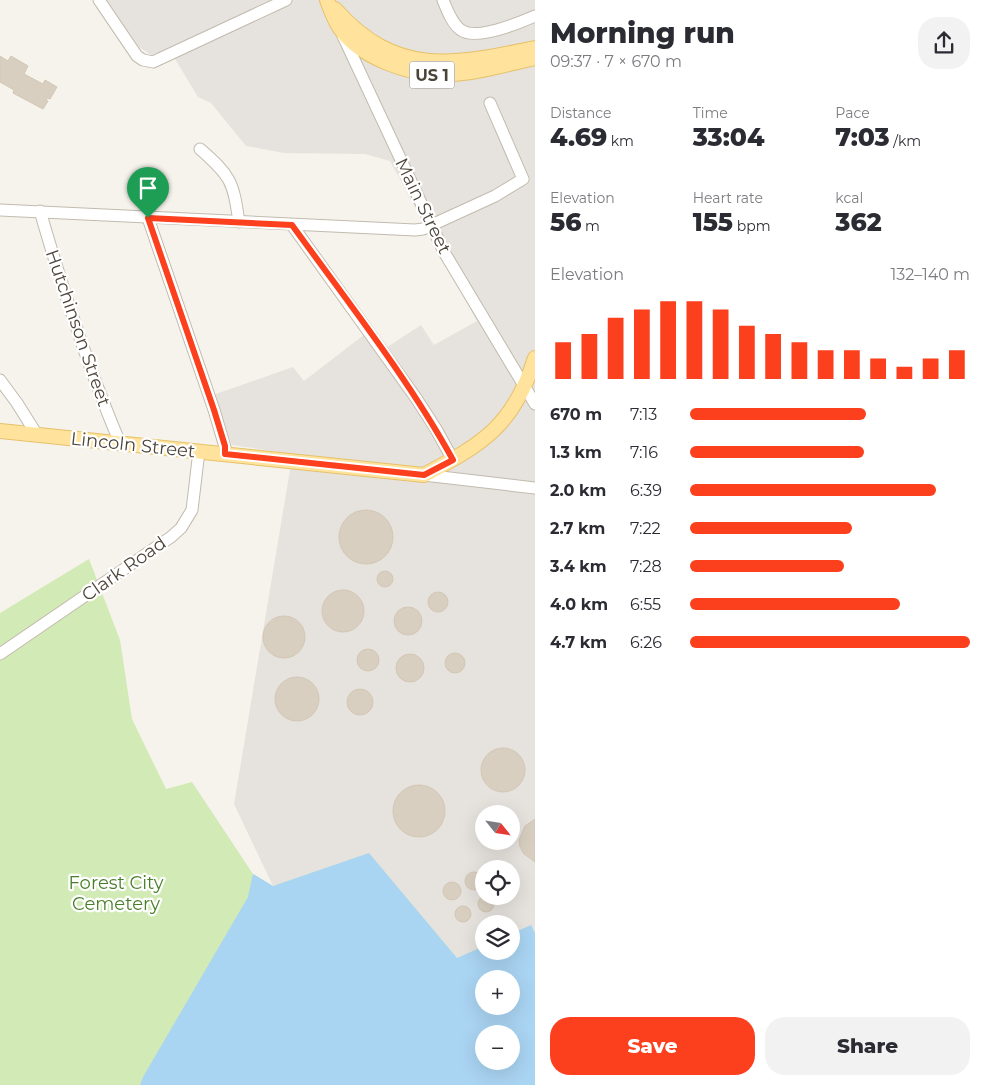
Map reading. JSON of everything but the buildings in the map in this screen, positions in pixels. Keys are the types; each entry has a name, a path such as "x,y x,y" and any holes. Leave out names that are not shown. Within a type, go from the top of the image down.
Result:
{"main road":[{"name":"Main Street","path":"328,0 341,30"},
{"name":"US 1","path":"328,0 342,17 363,35 385,49 420,61 466,61 535,48"},
{"name":"US 1","path":"341,30 361,49 378,59 397,67 429,75 459,74 535,58"},
{"path":"424,475 453,460 489,435 511,411 525,388 535,358"},
{"name":"Lincoln Street","path":"0,431 424,475"}],"street":[{"path":"99,0 137,56 147,61 159,60 286,0"},
{"path":"443,0 460,30 470,34 504,28 535,16"},
{"name":"Main Street","path":"341,30 456,273 535,404"},
{"path":"0,210 415,230 432,225 499,194 524,179 490,103"},
{"path":"200,149 224,171 229,179 235,195 239,222"},
{"name":"Hutchinson Street","path":"40,211 54,261 89,366 120,444"},
{"path":"148,218 214,410 225,446 225,454"},
{"path":"292,225 416,398 453,460"},
{"path":"0,380 37,435"},
{"name":"Clark Road","path":"0,654 104,584 181,528 192,510 199,451"},
{"name":"Lincoln Street","path":"424,475 535,488"}],"shaded area":[{"path":"106,0 535,0 535,933 531,925 520,930 520,915 475,915 475,950 457,958 369,853 273,886 234,804 290,470 299,455 232,445 213,395 293,367 304,381 365,334 378,353 421,325 434,345 477,321 390,161 365,154 284,153 246,146 211,103 198,97 169,49 151,55 139,47"}],"green space":[{"name":"Forest City Cemetery","path":"89,559 120,640 132,719 166,789 192,782 253,874 273,886 369,853 457,958 475,950 475,960 520,960 520,930 531,925 535,933 520,996 520,970 475,970 475,1015 516,1015 513,1025 475,1025 475,1040 404,1085 0,1085 0,613"}],"water":[{"path":"369,853 457,958 475,950 475,960 520,960 520,930 531,925 535,933 535,1085 140,1085 248,897 253,874 273,886"}],"route":[{"path":"148,218 292,225 416,398 453,460 424,475 225,454 225,446 214,410 148,218"}]}
